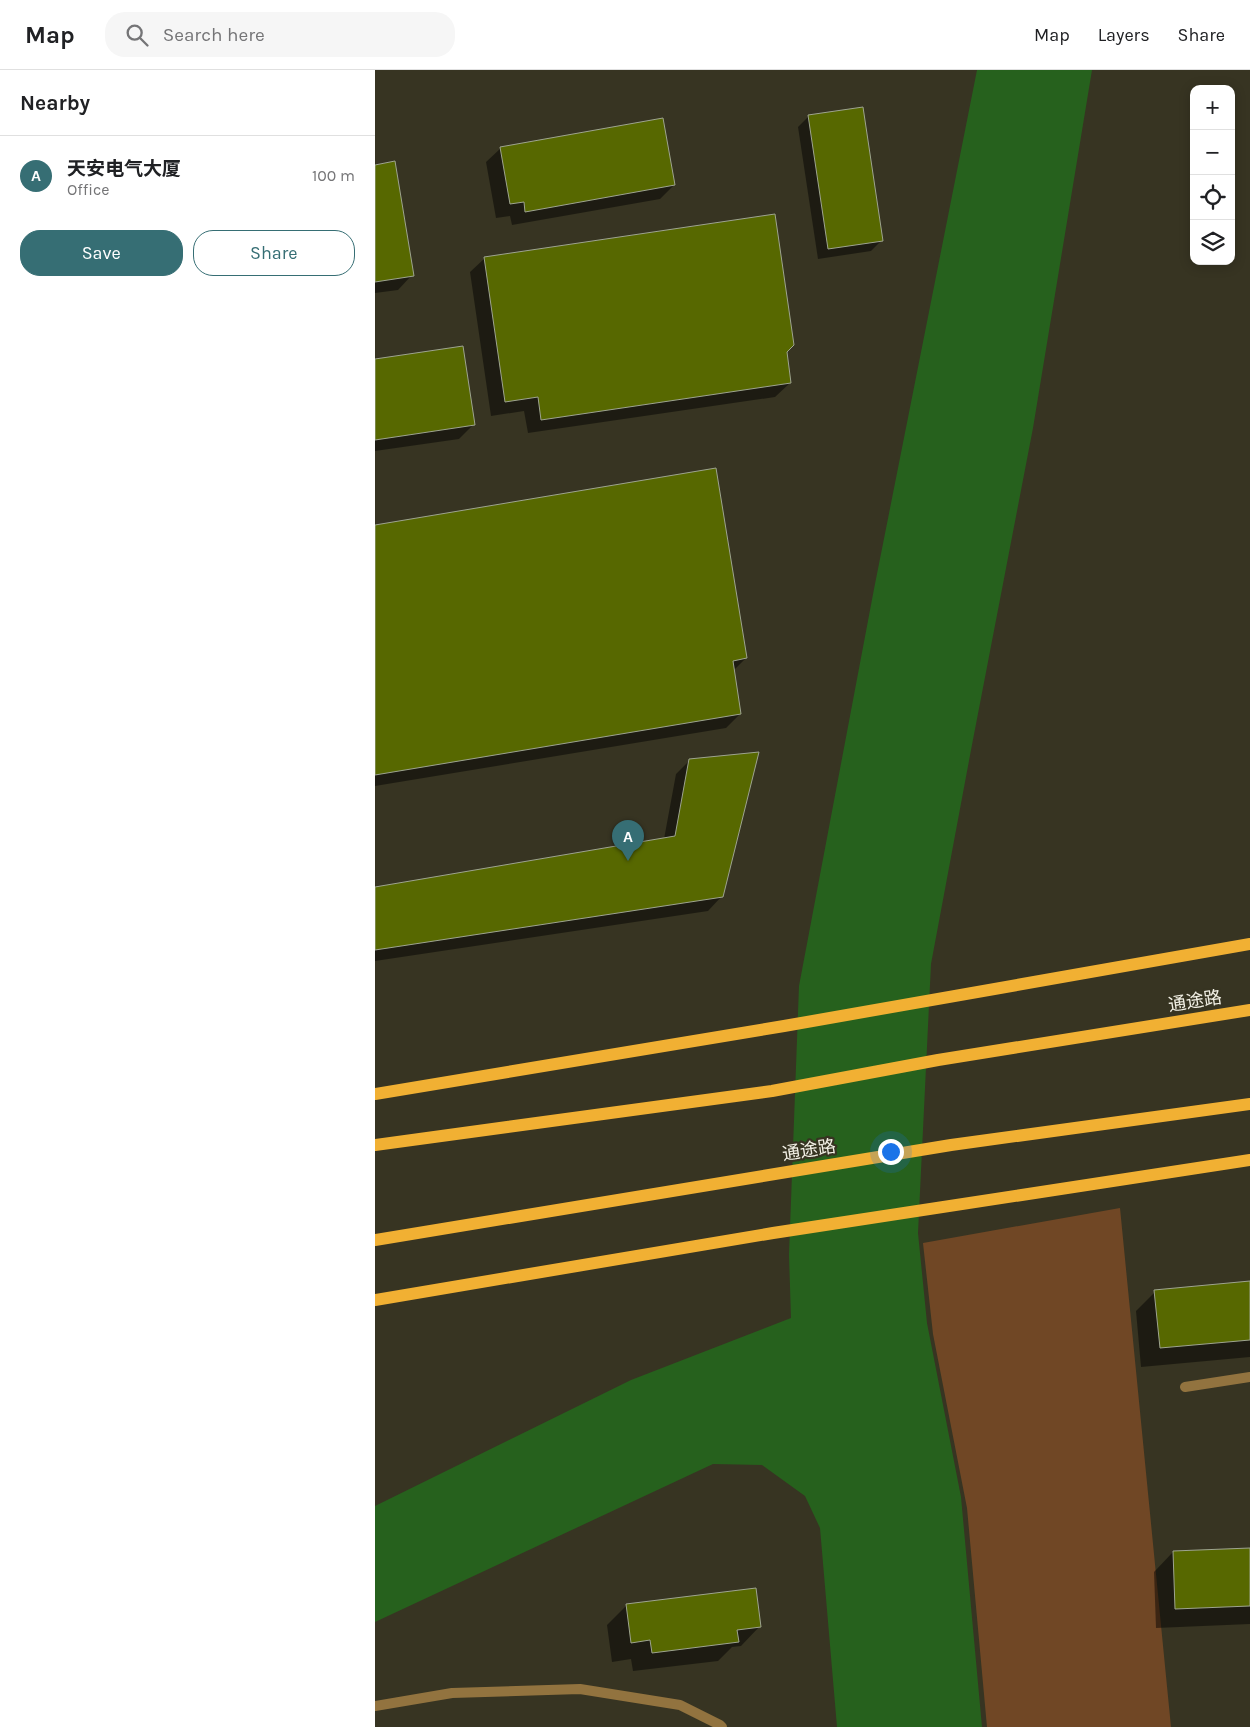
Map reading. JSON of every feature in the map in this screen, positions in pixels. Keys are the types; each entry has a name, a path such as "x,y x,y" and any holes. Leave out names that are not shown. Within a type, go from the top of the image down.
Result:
{"main road":[{"path":"375,1094 784,1026 1250,944"},
{"name":"通途路","path":"375,1144 772,1091 938,1060 1250,1010"},
{"name":"通途路","path":"375,1240 951,1145 1250,1104"},
{"path":"375,1300 773,1233 1250,1160"}],"lane":[{"path":"1185,1387 1250,1377"},
{"path":"375,1706 451,1693 579,1689 679,1705 722,1727"}],"shaded area":[{"path":"977,70 1092,70 1033,428 931,964 918,1233 927,1323 961,1497 982,1727 837,1727 820,1528 805,1496 762,1465 713,1464 375,1622 375,1506 631,1380 791,1318 789,1255 799,986 874,589"},
{"path":"1120,1208 1171,1727 987,1727 967,1508 933,1334 923,1243"}],"building":[{"path":"863,107 883,241 828,249 808,115"},
{"path":"663,118 675,185 525,212 524,202 510,204 500,147"},
{"path":"395,161 414,276 375,282 375,165"},
{"path":"775,214 794,345 787,352 791,383 541,420 538,397 505,402 484,257"},
{"path":"463,346 475,425 375,440 375,359"},
{"path":"716,468 747,658 733,661 741,714 375,775 375,525"},
{"path":"759,752 723,897 375,950 375,887 675,836 689,759"},
{"path":"1250,1281 1250,1340 1160,1348 1154,1290"},
{"path":"1250,1548 1250,1606 1175,1609 1173,1551"},
{"path":"756,1588 761,1627 737,1630 739,1642 652,1653 650,1640 631,1643 626,1604"}],"place":[{"name":"天安电气大厦","path":"628,861"}]}
